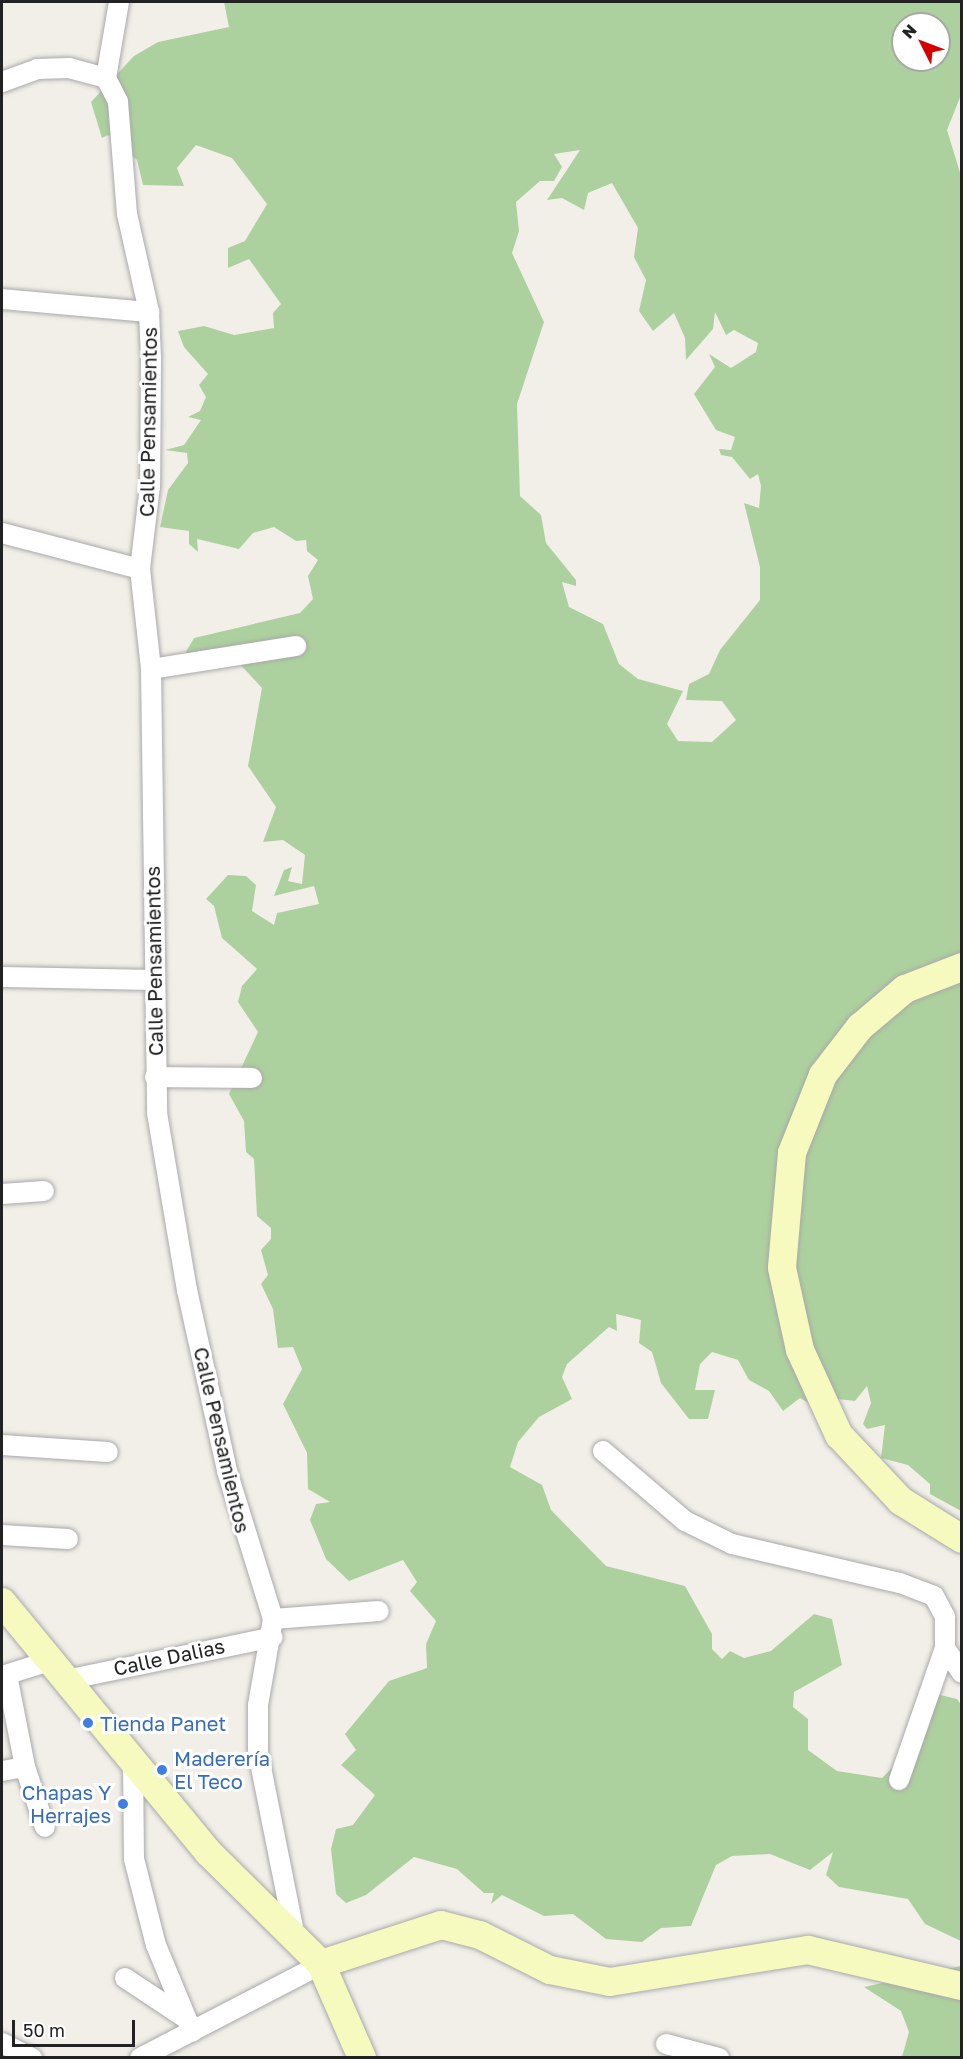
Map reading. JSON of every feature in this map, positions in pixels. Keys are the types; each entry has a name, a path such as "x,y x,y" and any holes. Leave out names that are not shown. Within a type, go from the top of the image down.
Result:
{"main road":[{"path":"962,967 905,989 861,1027 823,1075 792,1153 782,1268 800,1350 839,1435 901,1501 962,1539"},
{"path":"2,1602 133,1763 296,1941 321,1964 362,2058"},
{"path":"321,1964 441,1925 480,1935 550,1970 599,1981 651,1978 808,1950 962,1986"}],"street":[{"path":"2,82 37,69 69,68 106,78 119,2"},
{"name":"Calle Pensamientos","path":"106,78 118,102 127,214 149,312 150,486 140,569 151,669 155,1077 187,1290 227,1471 273,1628 258,1705 258,1752 296,1941"},
{"path":"2,299 149,312"},
{"path":"2,533 140,569"},
{"path":"151,669 296,646"},
{"path":"2,977 155,980"},
{"path":"155,1077 252,1078"},
{"path":"2,1194 45,1191"},
{"path":"2,1445 108,1452"},
{"path":"603,1451 685,1521 732,1544 900,1583 934,1596 945,1617 945,1648 899,1780"},
{"path":"2,1535 68,1539"},
{"name":"Calle Dalias","path":"4,1675 58,1670 273,1628 379,1611"},
{"path":"945,1648 962,1673"},
{"path":"4,1675 25,1767 45,1827"},
{"path":"133,1763 134,1859 156,1945 190,2026"},
{"path":"2,1772 25,1767"},
{"path":"140,2058 190,2026 321,1964"},
{"path":"125,1977 190,2026"},
{"path":"2,2043 32,2058"},
{"path":"666,2044 719,2058"}],"green space":[{"path":"224,2 961,2 961,95 947,130 962,179 961,1511 930,1494 930,1484 908,1465 881,1458 885,1425 867,1429 863,1424 871,1403 867,1386 855,1401 838,1399 818,1408 800,1398 783,1411 769,1391 749,1380 738,1360 712,1352 700,1364 695,1390 715,1390 708,1419 689,1419 661,1383 652,1352 639,1343 641,1320 616,1314 617,1331 609,1327 567,1364 562,1377 572,1399 539,1417 518,1442 510,1467 542,1485 551,1510 606,1566 685,1586 712,1634 712,1649 722,1659 730,1651 744,1658 771,1651 814,1614 832,1619 842,1665 794,1692 793,1707 808,1719 808,1750 837,1771 882,1778 915,1745 936,1694 957,1699 962,1706 961,1941 925,1924 908,1899 839,1887 826,1875 833,1852 810,1870 770,1854 732,1856 716,1865 691,1926 661,1928 642,1942 606,1939 573,1914 544,1916 502,1895 491,1904 494,1893 484,1893 457,1869 414,1857 366,1895 346,1903 336,1894 331,1849 336,1829 353,1825 375,1795 341,1765 356,1750 345,1734 389,1681 427,1668 426,1644 436,1621 410,1591 417,1582 403,1560 349,1581 326,1559 310,1520 316,1504 330,1502 308,1489 307,1453 283,1404 302,1369 293,1347 278,1348 273,1309 261,1284 268,1275 261,1250 271,1239 271,1228 257,1216 254,1159 246,1152 244,1121 229,1094 258,1032 238,1002 242,986 257,969 222,938 214,906 206,899 228,875 246,876 256,885 252,911 274,925 277,913 319,904 314,886 274,896 284,870 292,867 288,881 302,884 305,855 283,840 263,842 276,807 248,766 262,688 237,661 182,659 194,638 300,613 313,599 308,576 318,560 307,551 306,540 296,541 274,527 253,533 239,549 197,539 198,552 189,544 189,531 160,527 168,490 188,463 187,453 165,450 184,445 201,420 188,417 200,411 206,397 199,385 208,374 184,347 178,331 204,326 234,335 274,328 273,313 281,304 249,259 228,268 228,248 245,241 267,204 232,158 196,145 177,168 184,186 143,185 137,160 108,135 102,138 91,102 134,56 158,42 229,27","holes":["580,150 547,200 562,198 584,210 588,193 612,183 638,228 634,257 646,280 639,311 653,331 674,313 685,338 686,360 713,329 715,312 726,335 734,330 758,343 756,352 731,368 709,354 715,367 694,394 716,430 735,437 731,450 719,449 721,455 732,457 750,479 758,474 761,486 759,508 744,503 760,567 760,600 720,650 709,674 689,684 686,700 722,701 736,720 712,742 678,741 667,724 683,691 638,679 619,664 603,624 569,607 562,582 576,586 576,580 546,543 541,515 520,496 517,404 544,322 512,253 519,231 516,202 540,181 554,181 562,167 554,154"]},
{"path":"961,1966 961,2057 902,2057 909,2032 901,2011 864,1987"}],"place":[{"name":"Tienda Panet","path":"88,1723"},
{"name":"Maderería El Teco","path":"162,1770"},
{"name":"Chapas Y Herrajes","path":"123,1804"}]}
